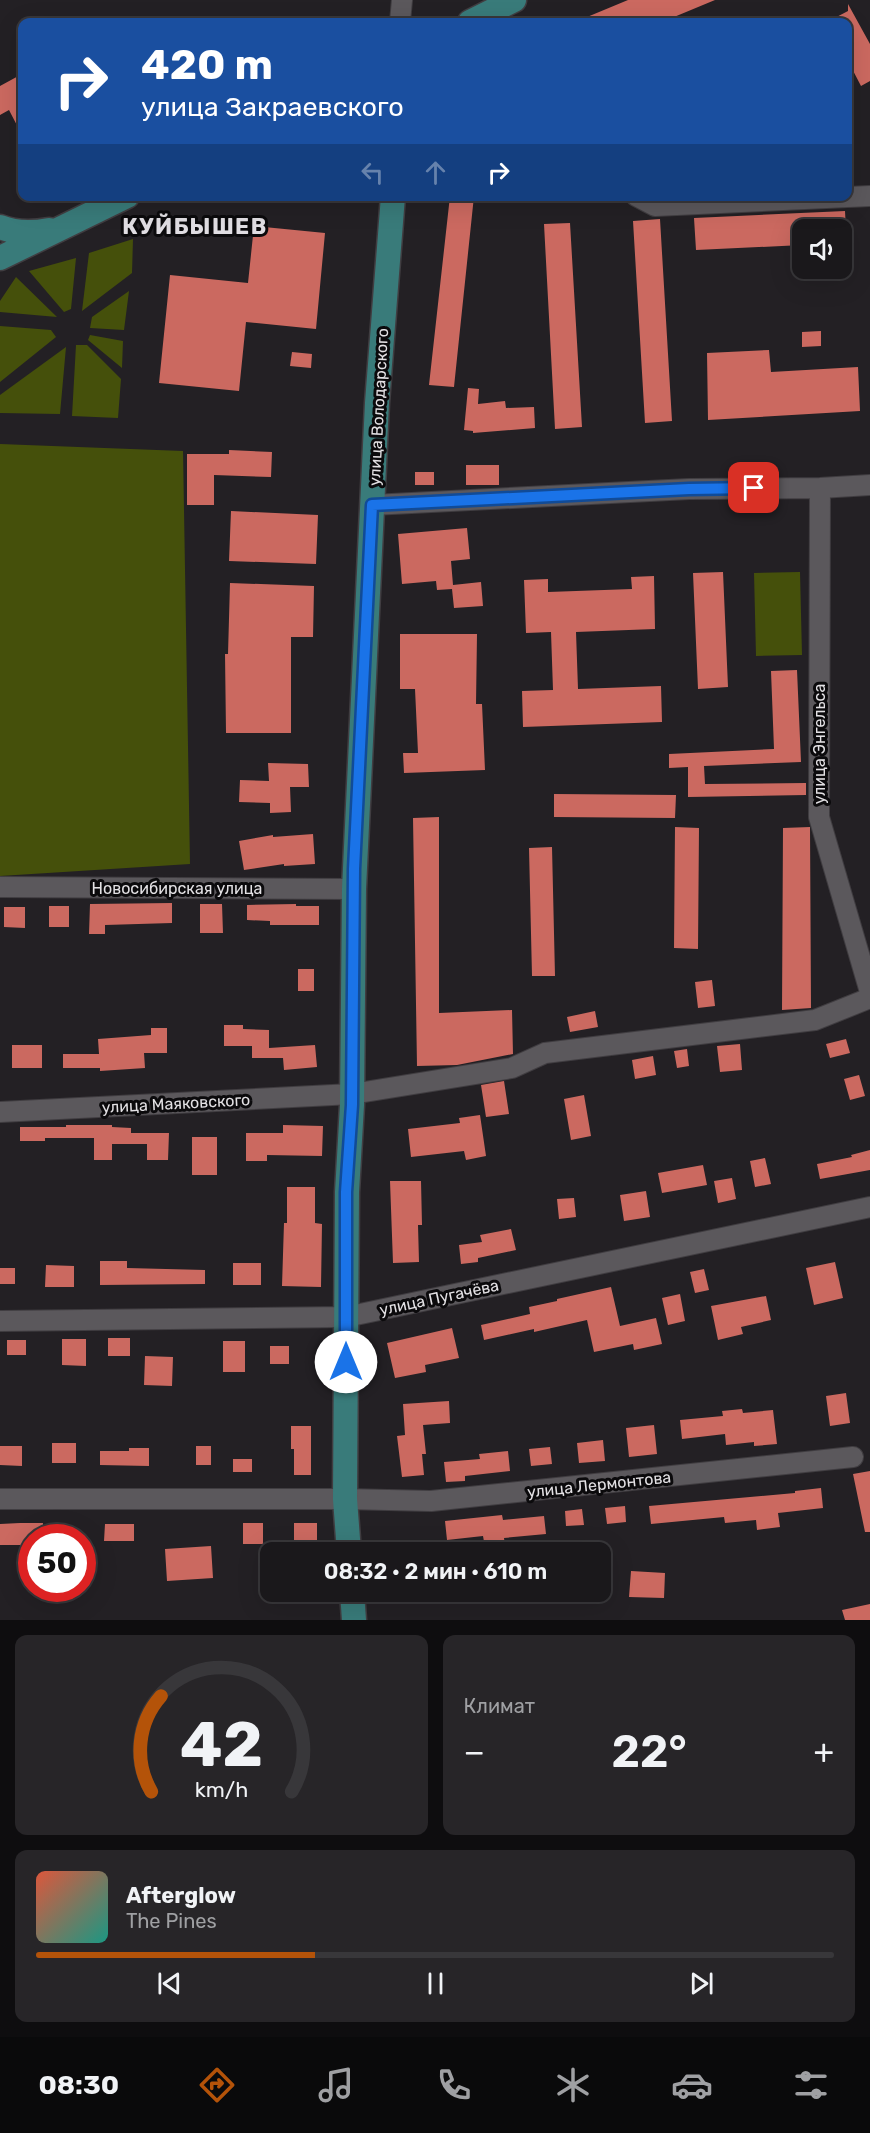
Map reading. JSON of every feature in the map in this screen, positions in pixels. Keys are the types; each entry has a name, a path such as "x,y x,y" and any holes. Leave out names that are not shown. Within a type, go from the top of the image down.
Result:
{"main road":[{"path":"478,18 514,0"},
{"path":"0,258 117,201"},
{"name":"улица Володарского","path":"348,1542 345,1499 346,1192 351,1094 354,889 377,403 393,201"},
{"path":"0,227 30,233 69,225"},
{"path":"353,1602 354,1620"}],"street":[{"path":"400,18 402,0"},
{"path":"852,197 870,196"},
{"path":"646,201 656,206 763,201"},
{"path":"372,505 689,489 820,488 870,485"},
{"name":"улица Энгельса","path":"820,488 819,817 870,992"},
{"name":"Новосибирская улица","path":"0,887 354,889"},
{"name":"улица Маяковского","path":"0,1112 351,1094 512,1068 545,1053 815,1020 870,998"},
{"name":"улица Пугачёва","path":"0,1321 346,1317 870,1207"},
{"name":"улица Лермонтова","path":"0,1499 431,1501 853,1457"}],"green space":[{"path":"133,239 132,273 82,311 89,253"},
{"path":"76,258 71,309 64,312 29,271"},
{"path":"16,277 57,317 0,312 0,301"},
{"path":"129,291 124,330 90,328 92,317"},
{"path":"0,326 51,330 56,337 0,382"},
{"path":"90,335 123,341 122,368 88,340"},
{"path":"76,345 87,345 121,379 118,418 72,416"},
{"path":"66,347 60,414 0,413 0,395"},
{"path":"0,444 183,451 190,864 0,876"},
{"path":"800,572 802,655 756,656 754,573"}],"building":[{"path":"628,0 715,0 672,18 585,18"},
{"path":"848,4 870,44 870,81 861,86 852,69 852,18 835,18 848,11"},
{"path":"18,76 18,127 9,110 0,115 0,86"},
{"path":"449,201 473,201 454,387 429,385"},
{"path":"845,211 845,219 792,219 792,245 696,250 694,218"},
{"path":"660,219 672,421 645,423 633,221"},
{"path":"570,223 582,427 555,429 544,224"},
{"path":"254,226 325,233 316,329 246,322 239,391 159,383 170,275 248,283"},
{"path":"821,331 821,346 802,347 802,332"},
{"path":"769,350 771,372 858,367 860,411 708,420 707,353"},
{"path":"292,352 312,354 311,368 290,366"},
{"path":"468,388 479,389 478,404 505,401 506,408 534,407 535,428 473,433 473,431 464,430"},
{"path":"229,450 272,452 271,477 214,475 214,505 187,505 187,454 229,454"},
{"path":"466,465 499,465 499,485 466,485"},
{"path":"415,472 434,472 434,485 415,485"},
{"path":"231,511 318,515 316,564 229,561"},
{"path":"467,528 470,559 451,561 453,585 481,582 483,606 454,608 452,589 437,590 436,581 402,584 398,534"},
{"path":"723,572 728,687 698,689 693,573"},
{"path":"654,576 655,629 576,632 578,689 661,686 662,722 523,727 522,691 553,690 551,632 526,633 524,580 548,579 548,592 632,589 631,577"},
{"path":"230,583 314,586 313,637 291,637 291,733 226,733 225,654 228,654"},
{"path":"400,634 477,634 476,704 482,704 485,770 404,773 403,753 418,753 415,689 400,689"},
{"path":"797,670 801,762 704,766 705,784 806,783 806,795 688,797 688,767 669,768 669,754 774,749 771,671"},
{"path":"268,763 308,764 309,787 290,787 291,812 270,813 270,803 239,802 240,780 269,781"},
{"path":"554,794 676,795 675,818 554,817"},
{"path":"439,817 439,1013 512,1010 513,1054 457,1065 417,1066 413,818"},
{"path":"675,827 699,828 698,949 674,948"},
{"path":"810,827 811,1008 782,1010 783,828"},
{"path":"313,834 315,864 284,866 284,864 244,870 239,841 273,835 273,837"},
{"path":"552,847 555,976 532,976 529,848"},
{"path":"172,903 172,923 105,925 105,934 89,934 90,904"},
{"path":"200,904 222,904 223,933 200,933"},
{"path":"296,904 296,906 319,906 319,925 270,925 270,921 247,920 247,905"},
{"path":"49,906 69,906 69,927 49,927"},
{"path":"4,907 25,907 25,928 4,927"},
{"path":"298,969 314,969 314,991 298,991"},
{"path":"712,980 715,1006 698,1008 695,982"},
{"path":"595,1011 598,1027 570,1032 567,1017"},
{"path":"224,1025 243,1025 243,1029 269,1030 269,1048 315,1045 317,1067 284,1070 283,1058 252,1058 252,1046 224,1046"},
{"path":"151,1028 167,1028 167,1053 144,1053 145,1068 100,1071 100,1068 63,1068 63,1054 99,1054 98,1039 151,1035"},
{"path":"846,1039 850,1053 830,1058 826,1044"},
{"path":"740,1044 742,1070 720,1072 717,1046"},
{"path":"12,1045 42,1045 42,1068 12,1068"},
{"path":"687,1049 689,1066 677,1068 674,1051"},
{"path":"653,1056 656,1075 635,1079 632,1060"},
{"path":"859,1075 865,1096 850,1100 844,1079"},
{"path":"504,1081 509,1114 486,1117 481,1085"},
{"path":"584,1095 591,1136 571,1140 564,1099"},
{"path":"480,1115 486,1156 466,1160 464,1151 411,1157 408,1129 460,1123 459,1118"},
{"path":"66,1125 112,1125 112,1127 131,1128 131,1133 169,1133 168,1160 147,1160 147,1144 112,1144 112,1160 94,1160 94,1138 45,1138 45,1141 20,1141 20,1127 66,1127"},
{"path":"283,1125 323,1126 322,1156 267,1155 267,1161 246,1161 246,1133 283,1133"},
{"path":"192,1137 217,1137 217,1175 192,1175"},
{"path":"870,1150 870,1170 820,1179 817,1164 852,1157 851,1155"},
{"path":"765,1158 771,1184 755,1187 750,1161"},
{"path":"703,1165 707,1185 662,1193 658,1173"},
{"path":"732,1178 736,1199 718,1203 714,1181"},
{"path":"390,1181 421,1181 422,1225 418,1225 419,1262 393,1263"},
{"path":"287,1187 315,1187 315,1223 322,1224 321,1287 282,1286 284,1223 287,1223"},
{"path":"646,1191 650,1217 624,1221 620,1195"},
{"path":"574,1198 576,1217 559,1219 557,1199"},
{"path":"511,1229 516,1250 478,1258 478,1262 461,1264 459,1245 482,1242 480,1235"},
{"path":"100,1261 127,1261 127,1268 205,1270 205,1284 100,1285"},
{"path":"835,1262 843,1298 814,1305 806,1268"},
{"path":"233,1263 261,1263 261,1285 233,1285"},
{"path":"46,1265 74,1266 74,1287 45,1287"},
{"path":"0,1268 15,1268 15,1284 0,1284"},
{"path":"704,1269 709,1290 695,1293 690,1272"},
{"path":"611,1287 620,1326 656,1318 662,1344 634,1350 633,1344 594,1352 587,1320 484,1340 481,1325 530,1314 529,1307"},
{"path":"680,1294 685,1321 668,1325 662,1298"},
{"path":"766,1296 771,1320 741,1327 743,1334 718,1340 711,1306"},
{"path":"452,1328 459,1358 425,1365 426,1372 395,1378 387,1343"},
{"path":"108,1338 130,1338 130,1356 108,1356"},
{"path":"62,1339 86,1339 86,1366 62,1365"},
{"path":"7,1340 26,1340 26,1355 7,1355"},
{"path":"223,1341 245,1341 245,1372 223,1372"},
{"path":"270,1346 289,1346 289,1364 270,1364"},
{"path":"145,1356 173,1357 172,1386 144,1385"},
{"path":"846,1393 850,1423 830,1426 826,1396"},
{"path":"449,1401 450,1423 423,1425 426,1454 422,1454 424,1475 402,1477 397,1436 405,1435 403,1404"},
{"path":"742,1409 743,1413 773,1410 777,1444 754,1446 754,1442 726,1445 725,1434 682,1439 680,1420 723,1416 722,1411"},
{"path":"654,1425 657,1454 629,1457 626,1428"},
{"path":"291,1426 311,1426 311,1475 294,1475"},
{"path":"603,1440 605,1461 579,1463 577,1443"},
{"path":"52,1443 76,1443 76,1463 52,1463"},
{"path":"0,1446 22,1446 22,1466 0,1465"},
{"path":"196,1446 211,1446 211,1465 196,1465"},
{"path":"550,1447 552,1464 531,1466 529,1449"},
{"path":"129,1448 149,1448 149,1466 100,1465 100,1451 129,1451"},
{"path":"508,1451 510,1471 465,1476 465,1481 446,1482 444,1462 480,1459 479,1454"},
{"path":"233,1459 252,1459 252,1472 233,1472"},
{"path":"870,1471 870,1532 865,1532 853,1474"},
{"path":"821,1488 823,1508 778,1513 780,1527 757,1530 756,1520 725,1523 724,1517 651,1524 649,1506 795,1493 795,1491"},
{"path":"625,1506 626,1522 607,1524 605,1508"},
{"path":"582,1509 584,1525 566,1526 565,1511"},
{"path":"502,1515 503,1520 544,1516 546,1534 504,1538 505,1542 484,1542 483,1536 447,1540 445,1521"},
{"path":"43,1523 18,1524 18,1545 0,1545 0,1524"},
{"path":"243,1523 263,1523 263,1542 243,1544"},
{"path":"294,1523 317,1523 317,1542 294,1542"},
{"path":"105,1524 134,1524 134,1541 104,1541"},
{"path":"211,1546 213,1578 167,1581 165,1549"},
{"path":"631,1571 665,1573 664,1598 629,1597"},
{"path":"870,1604 870,1620 845,1620 842,1610"}],"district":[{"name":"КУЙБЫШЕВ","path":"195,226"}],"route":[{"path":"346,1362 346,1192 352,1105 354,869 372,505 689,489 754,488"}]}
